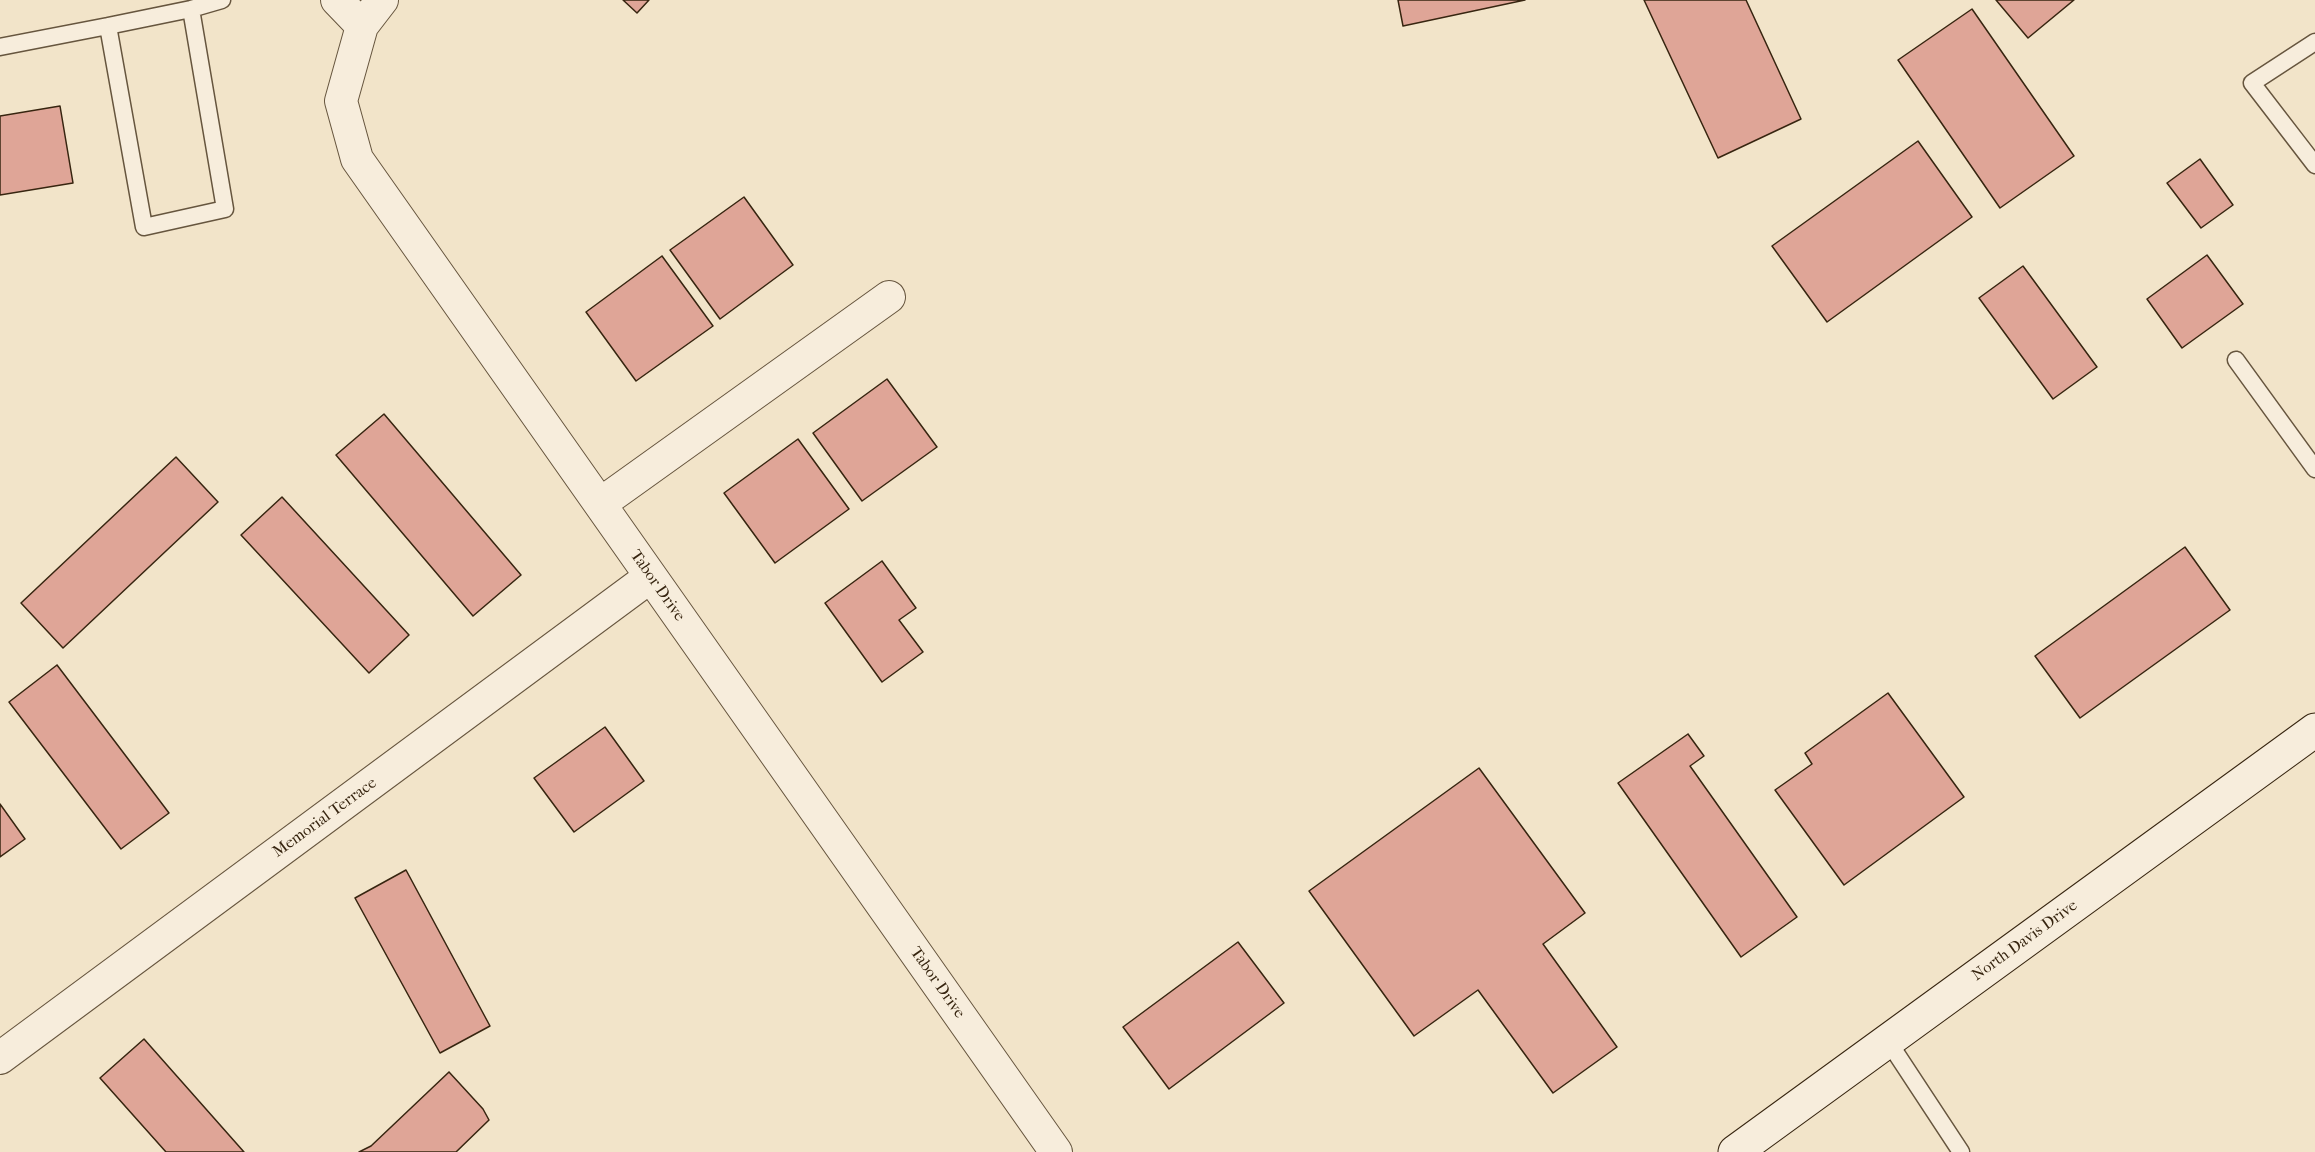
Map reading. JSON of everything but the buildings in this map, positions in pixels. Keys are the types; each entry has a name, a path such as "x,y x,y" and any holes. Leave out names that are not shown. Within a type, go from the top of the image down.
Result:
{"main road":[{"name":"North Davis Drive","path":"1735,1152 2315,730"}],"street":[{"path":"337,0 362,26"},
{"name":"Tabor Drive","path":"382,0 362,26 341,101 357,159 1056,1152"},
{"path":"600,504 889,297"},
{"name":"Memorial Terrace","path":"0,1058 650,578"}],"lane":[{"path":"0,47 191,9 222,0"},
{"path":"108,26 144,226 225,209 191,9"},
{"path":"2315,42 2252,83 2315,165"},
{"path":"2236,360 2315,469"},
{"path":"1888,1041 1959,1151"}]}
